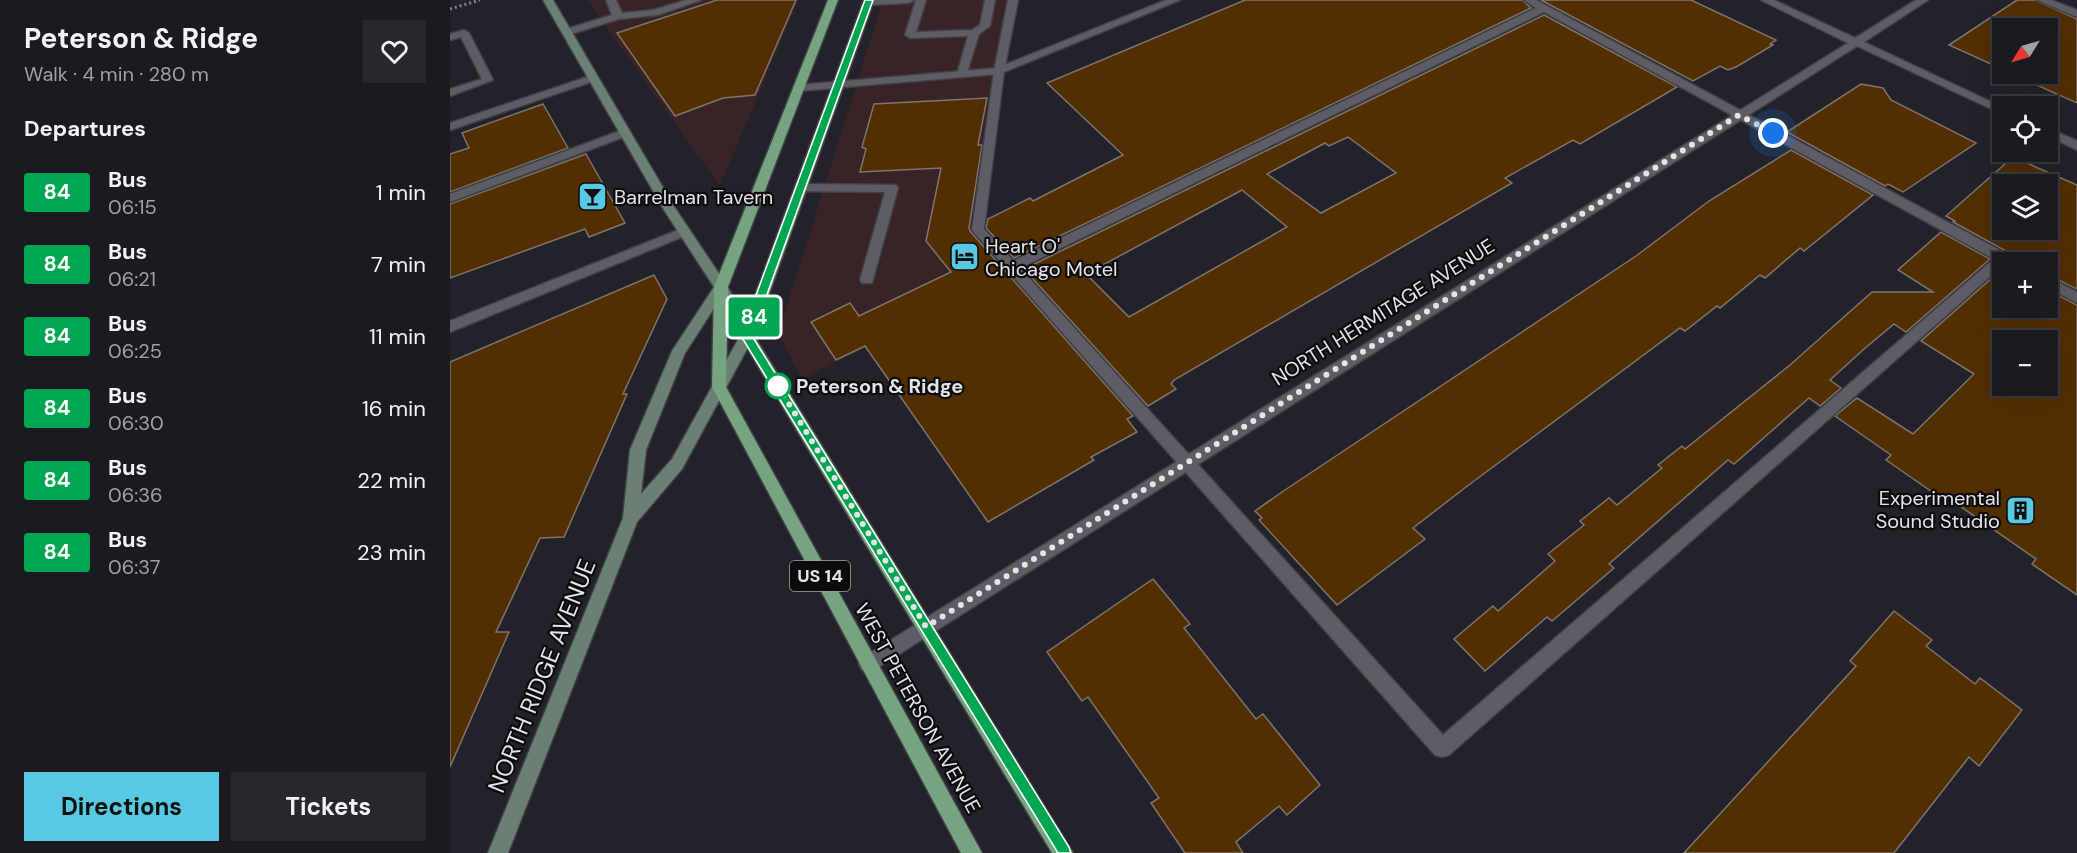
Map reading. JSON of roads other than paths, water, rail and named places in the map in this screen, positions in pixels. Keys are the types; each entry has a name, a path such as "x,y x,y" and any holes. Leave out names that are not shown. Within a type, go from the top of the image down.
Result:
{"main road":[{"path":"548,0 683,232 721,287 747,336 1063,853"},
{"name":"NORTH RIDGE AVENUE","path":"498,853 631,518 638,450 679,351 721,287 832,0"},
{"name":"NORTH RIDGE AVENUE","path":"631,518 677,464 747,336 869,1"},
{"name":"WEST PETERSON AVENUE","path":"721,287 719,387 972,853"}],"street":[{"path":"567,32 618,16 654,14 696,0"},
{"path":"869,1 909,0"},
{"path":"921,0 910,35 974,33 985,26 990,0"},
{"path":"1013,0 999,71 978,230 1442,748 1992,273"},
{"path":"798,88 999,71 1175,0"},
{"path":"1529,0 1992,252"},
{"path":"1766,0 1992,106"},
{"name":"NORTH HERMITAGE AVENUE","path":"868,664 1923,0"},
{"path":"2042,0 2077,14"},
{"path":"611,1 618,16"},
{"path":"1011,267 1544,8"},
{"path":"450,38 465,33 488,80 450,93"},
{"path":"962,74 974,33"},
{"path":"450,127 593,78"},
{"path":"450,198 625,133"},
{"path":"2058,137 2077,146"},
{"path":"802,188 892,188 867,280"},
{"path":"450,327 683,232"},
{"path":"2058,288 2077,298"}],"place":[{"name":"Barrelman Tavern","path":"593,197"},
{"name":"Heart O' Chicago Motel","path":"964,257"},
{"name":"Peterson & Ridge","path":"778,386"},
{"name":"Experimental Sound Studio","path":"2021,510"}]}
